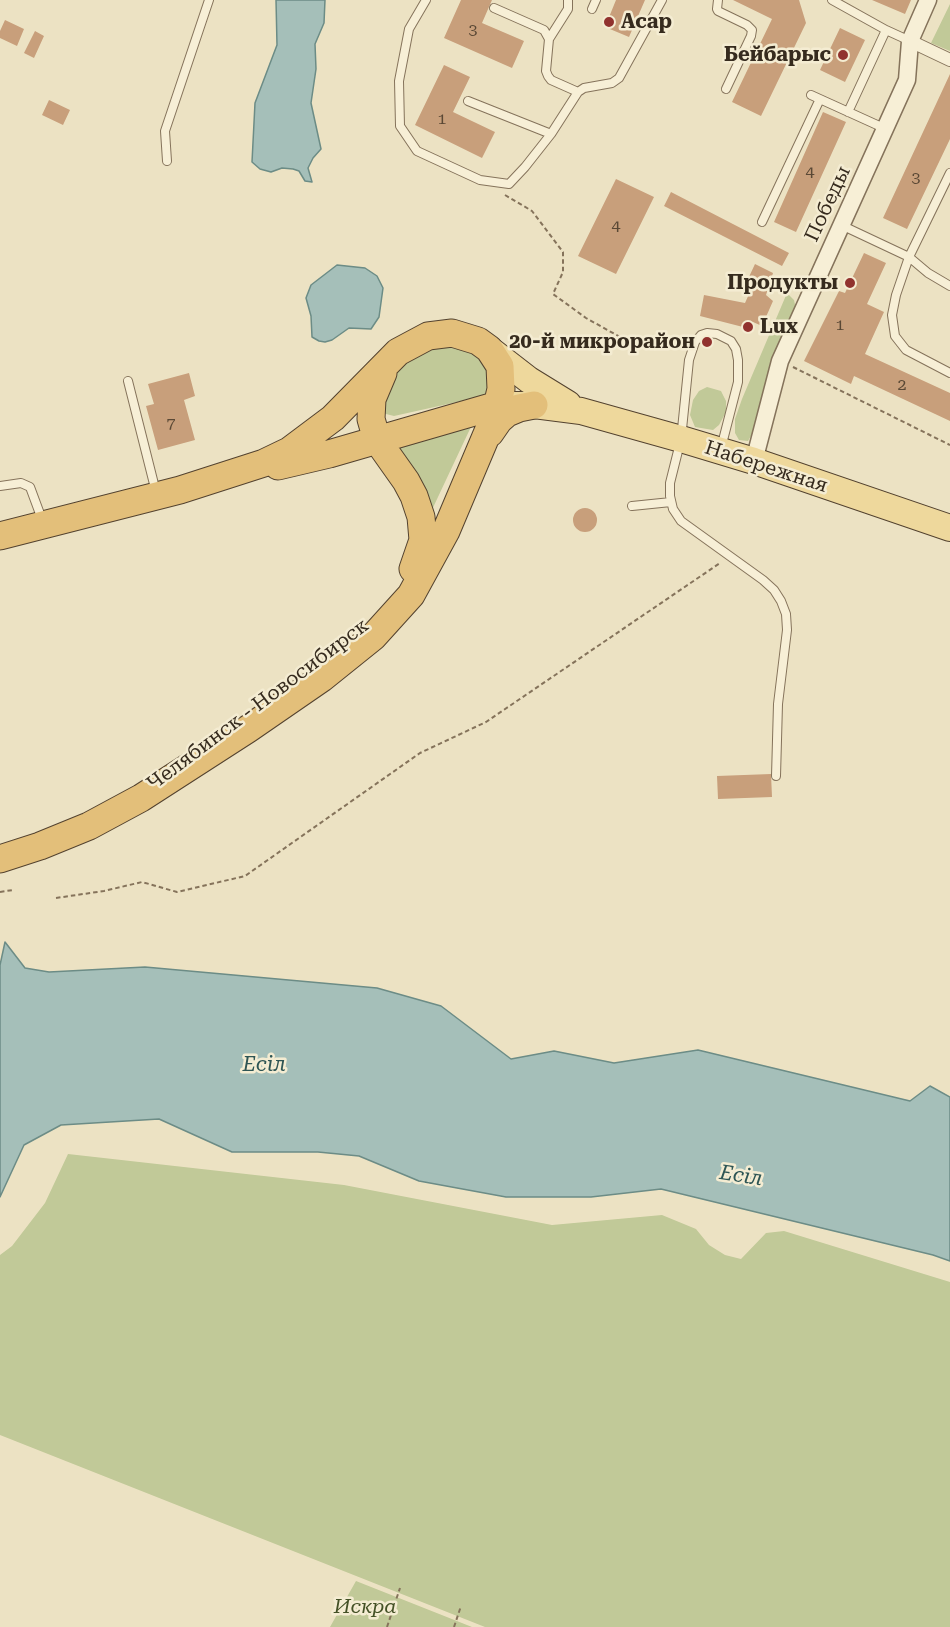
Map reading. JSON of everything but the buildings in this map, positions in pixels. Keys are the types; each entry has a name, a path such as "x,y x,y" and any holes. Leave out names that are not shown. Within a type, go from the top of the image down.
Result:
{"highway":[{"path":"169,493 264,463 289,451 333,418 398,352 419,339 452,333 466,337 489,349"},
{"name":"Челябинск - Новосибирск","path":"0,859 89,826 141,798 322,678 373,637 406,602 423,577 446,531 482,447 498,405 502,382 496,358 489,349"},
{"path":"377,440 371,419 372,399 380,379 398,352"},
{"path":"372,399 376,414 388,424 401,428 420,427"},
{"path":"0,536 329,454 498,405"},
{"path":"482,447 495,424 503,416 519,408 534,405"},
{"name":"Челябинск - Новосибирск","path":"40,846 115,809 195,756 316,667 364,628 402,589 419,554 423,540 423,523 414,496 377,440"}],"main road":[{"name":"Набережная","path":"489,349 529,380 581,411"},
{"name":"Набережная","path":"498,405 534,405 581,411 754,462 950,528"}],"street":[{"name":"Победы","path":"754,462 780,361 907,80 910,41 928,0"},
{"path":"910,41 950,60"}],"lane":[{"path":"167,161 165,131 209,0"},
{"path":"426,0 409,29 399,81 400,126 417,152 480,180 509,184 551,134 578,92 584,88 612,83 619,78 662,0"},
{"path":"549,39 568,9 568,0"},
{"path":"718,0 718,11 747,25 752,30 726,89"},
{"path":"832,0 910,41"},
{"path":"494,8 541,28 548,34 546,71 548,76 551,80 578,92"},
{"path":"849,112 886,30"},
{"path":"811,95 886,129"},
{"path":"762,222 820,99"},
{"path":"468,101 551,134"},
{"path":"950,173 909,257 893,305 892,315 896,336 906,350 950,373"},
{"path":"841,225 909,257 928,273 950,286"},
{"path":"720,452 738,382 736,349 730,341 717,334 707,333 701,335 695,342 689,360 681,439 670,483 671,502 681,521 774,590 786,614 787,630 778,704 776,776"},
{"path":"128,381 169,493"},
{"path":"0,486 21,483 30,487 44,525"},
{"path":"632,506 671,502"}],"path":[{"path":"480,180 532,211 551,235 563,252 563,272 553,294 585,318 620,338 646,340 701,335"},
{"path":"780,361 950,446"},
{"path":"56,898 104,891 142,882 177,892 245,876 420,753 486,722 730,557"},
{"path":"0,891 13,890"},
{"path":"387,1627 400,1588"},
{"path":"454,1627 461,1606"}],"green space":[{"path":"950,4 950,51 931,43"},
{"path":"787,293 794,300 796,309 771,361 758,424 748,441 739,440 735,433 735,419"},
{"path":"458,345 491,364 490,392 484,396 394,416 382,413 382,384 420,349"},
{"path":"707,387 721,391 726,401 726,412 719,425 713,430 695,427 690,415 693,400 699,391"},
{"path":"477,414 430,514 388,440"},
{"path":"68,1154 344,1185 552,1225 662,1215 696,1229 709,1245 725,1255 741,1259 766,1233 784,1231 950,1282 950,1627 485,1627 0,1435 0,1255 12,1246 45,1203"},
{"name":"Искра","path":"356,1581 472,1627 330,1627"}],"water":[{"path":"276,0 325,0 324,23 315,44 316,69 311,103 321,149 308,168 312,182 305,181 299,171 293,169 282,168 271,172 260,169 252,162 255,103 277,45"},
{"path":"337,265 365,268 377,276 383,288 379,317 371,329 349,328 332,340 319,341 312,337 311,316 306,298 311,285"},
{"name":"Есіл","path":"5,942 25,968 49,972 145,967 377,988 441,1006 511,1059 554,1051 614,1063 698,1050 910,1101 930,1086 950,1097 950,1261 661,1189 591,1197 506,1197 419,1181 359,1156 318,1152 232,1152 159,1119 61,1125 24,1145 0,1197 0,965"}],"place":[{"name":"Асар","path":"609,22"},
{"name":"Бейбарыс","path":"843,55"},
{"name":"Продукты","path":"850,283"},
{"name":"Lux","path":"748,327"},
{"name":"20-й микрорайон","path":"707,342"}]}
